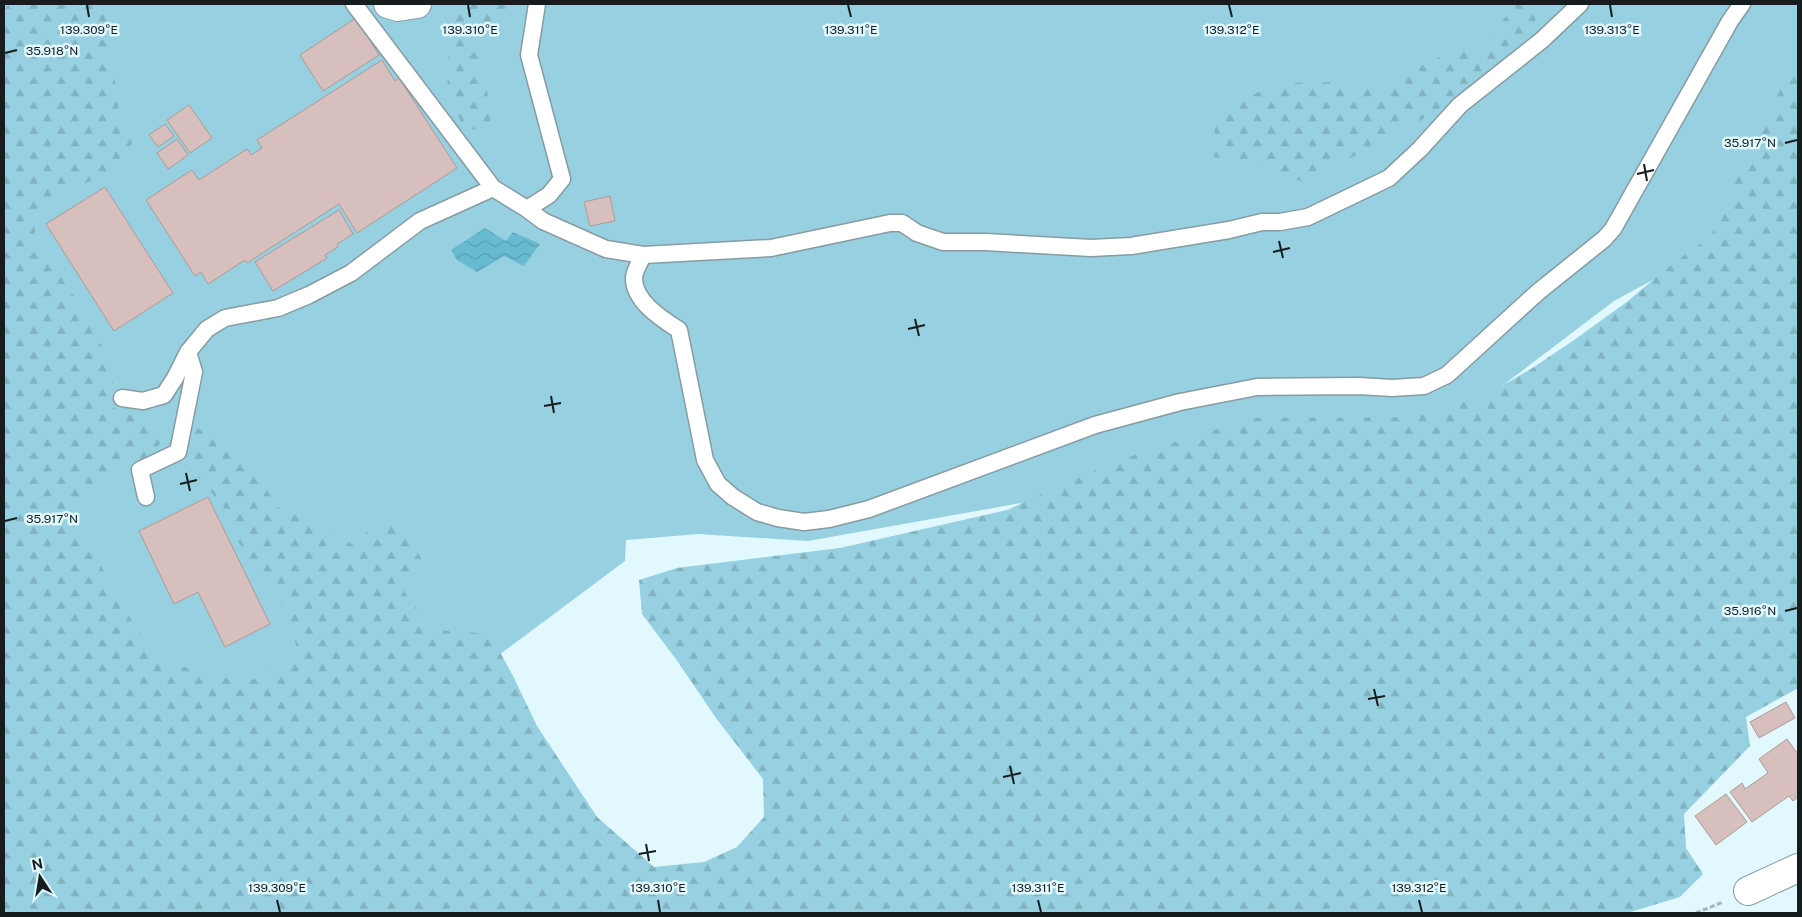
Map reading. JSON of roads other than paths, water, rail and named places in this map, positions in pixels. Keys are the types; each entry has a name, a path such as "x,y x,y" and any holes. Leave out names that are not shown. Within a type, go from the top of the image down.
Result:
{"street":[{"path":"388,4 398,7 418,4"},
{"path":"1748,891 1798,868"}],"lane":[{"path":"354,4 493,188 543,221 606,249 643,255 771,248 890,223 902,223 917,233 943,242 986,242 1091,248 1130,246 1229,230 1262,222 1280,222 1308,217 1389,178 1420,149 1460,105 1542,40 1580,4"},
{"path":"527,209 549,195 562,179 529,55 537,4"},
{"path":"643,255 634,276 635,289 648,306 679,330 705,460 718,484 733,497 757,512 778,518 804,522 869,509 1095,425 1180,402 1257,387 1349,386 1392,388 1424,386 1447,375 1538,292 1604,239 1612,229 1730,21 1742,4"},
{"path":"122,398 143,401 164,395 188,352 207,329 225,318 278,308 309,295 351,273 420,221 493,188"},
{"path":"146,497 140,470 178,452 194,372 188,352"}],"water":[{"path":"485,228 506,241 513,232 540,244 524,266 504,256 477,272 457,260 451,250"}]}
